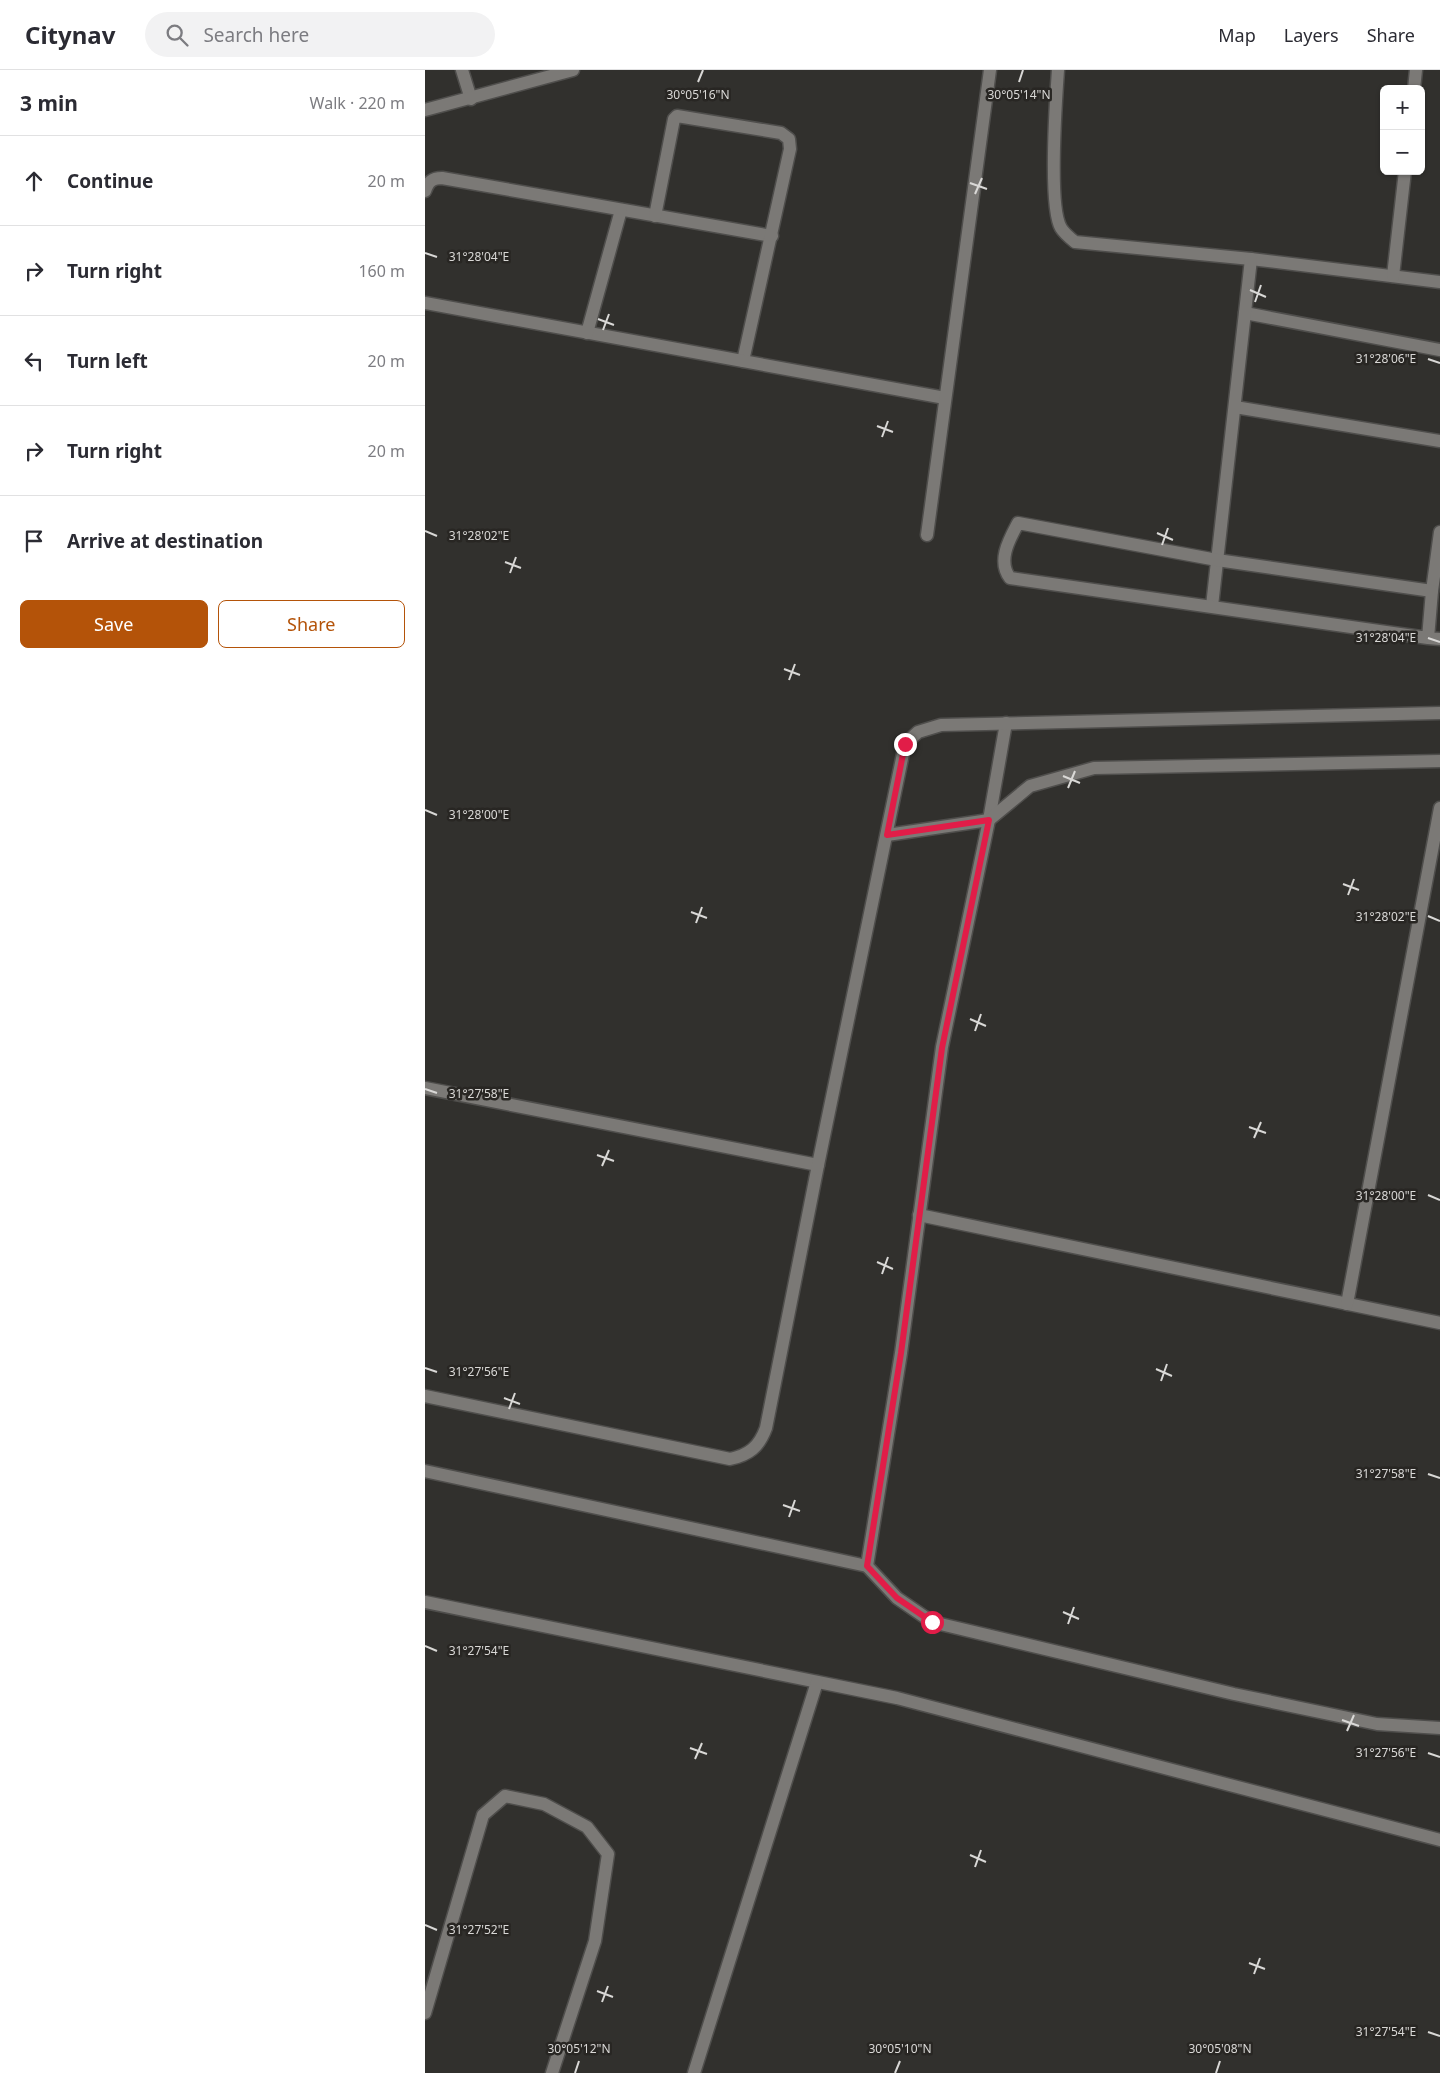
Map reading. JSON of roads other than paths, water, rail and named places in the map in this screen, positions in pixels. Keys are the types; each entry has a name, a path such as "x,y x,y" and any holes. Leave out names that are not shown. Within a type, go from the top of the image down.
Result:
{"lane":[{"path":"462,70 471,99"},
{"path":"425,110 573,70"},
{"path":"927,535 990,70"},
{"path":"1058,70 1055,109 1055,208 1061,228 1075,242 1251,259 1440,282"},
{"path":"1414,85 1416,70"},
{"path":"655,216 674,119 680,115 781,133 789,139 790,149 743,362"},
{"path":"1393,276 1405,175"},
{"path":"425,191 427,184 432,180 442,178 772,236"},
{"path":"587,333 621,210"},
{"path":"1212,606 1251,259"},
{"path":"425,303 945,398"},
{"path":"1245,313 1440,350"},
{"path":"1235,407 1440,441"},
{"path":"1432,591 1217,560 1018,523 1004,559 1005,571 1010,578 1434,639 1432,591 1440,532"},
{"path":"425,1396 730,1459 743,1457 753,1450 761,1440 766,1428 905,744 917,732 941,725 1440,713"},
{"path":"867,1566 901,1353 942,1048 989,820 1006,723"},
{"path":"887,835 989,820 1030,786 1094,768 1440,761"},
{"path":"1347,1304 1440,808"},
{"path":"425,1088 818,1165"},
{"path":"919,1216 1440,1323"},
{"path":"425,1471 867,1566 897,1598 932,1622 1244,1696 1377,1724 1440,1728"},
{"path":"425,1602 897,1698 1440,1840"},
{"path":"694,2073 817,1682"},
{"path":"425,2013 483,1816 505,1796 544,1804 587,1827 608,1854 595,1941 552,2073"}]}
